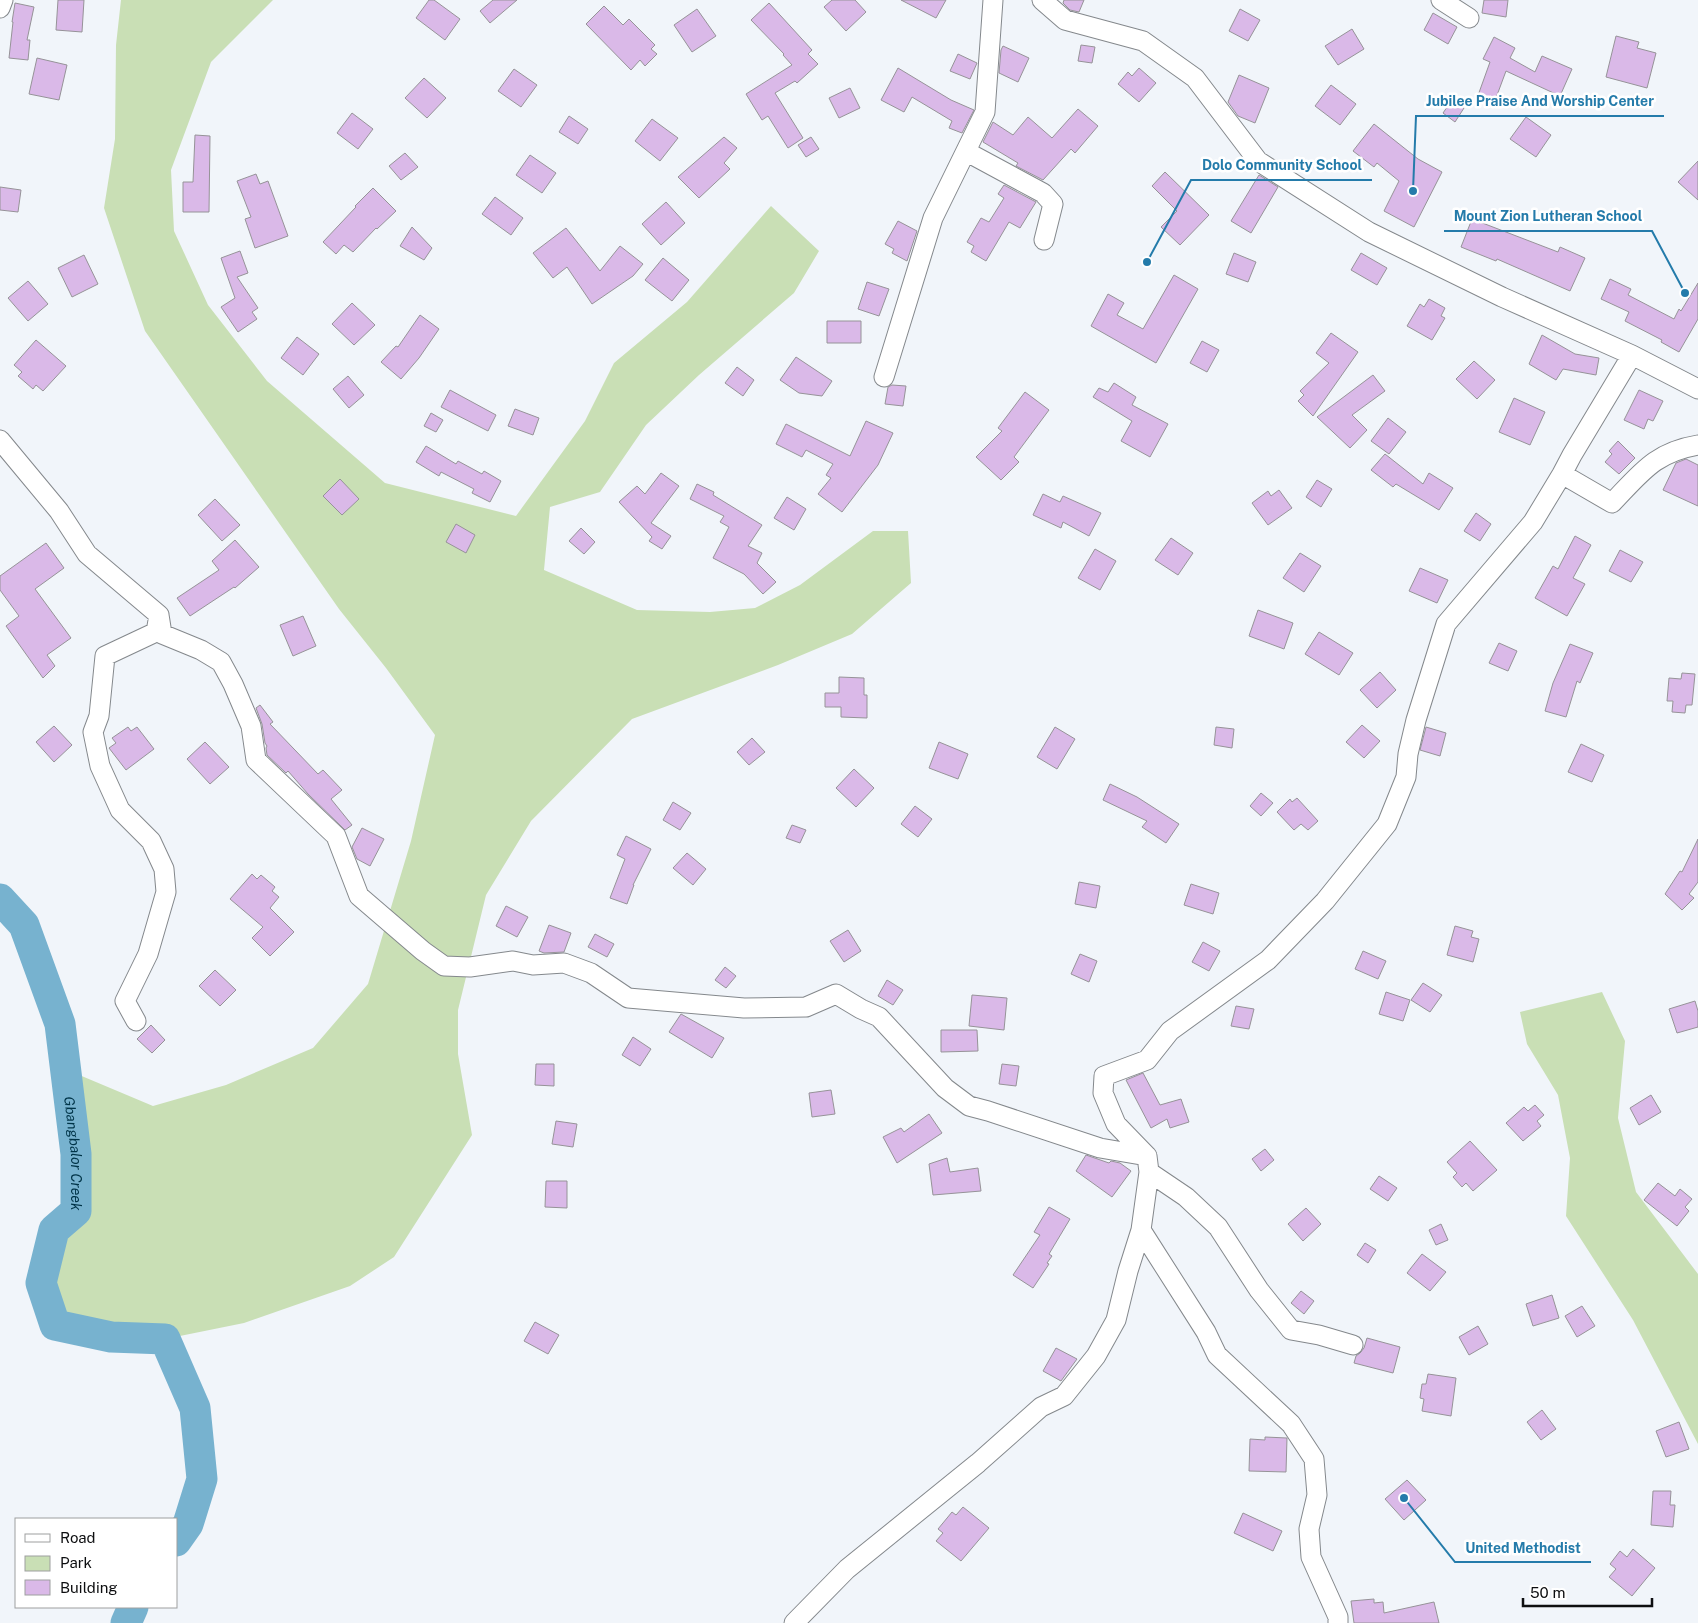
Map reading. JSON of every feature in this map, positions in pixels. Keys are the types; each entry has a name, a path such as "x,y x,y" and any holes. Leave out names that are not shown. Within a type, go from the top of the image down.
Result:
{"street":[{"path":"0,8 3,0"},
{"path":"884,377 933,218 985,112 993,0"},
{"path":"1042,0 1065,20 1144,41 1196,78 1258,160 1369,232 1502,297 1632,355 1698,390"},
{"path":"1441,0 1469,18"},
{"path":"966,152 1043,193 1053,204 1044,240"},
{"path":"1353,1345 1319,1335 1291,1330 1259,1290 1218,1227 1148,1164 1116,1124 1103,1093 1104,1076 1147,1060 1170,1031 1268,960 1325,901 1387,824 1406,777 1408,754 1416,720 1446,624 1533,522 1632,355"},
{"path":"0,440 58,511 87,554 159,615 162,634 201,650 221,662 233,684 251,726 256,760 336,836 359,896 423,951 444,966 470,967 513,961 533,964 564,963 591,973 628,998 744,1008 806,1007 836,994 879,1017 946,1088 968,1106 1148,1164"},
{"path":"1562,474 1612,503 1652,462 1680,448 1698,445"},
{"path":"136,1021 125,1001 148,954 166,892 164,869 151,841 120,810 100,766 93,732 99,716 105,656 156,632 159,615"},
{"path":"794,1623 847,1569 978,1463 1041,1407 1064,1396 1096,1356 1116,1320 1128,1271 1141,1230 1148,1164"},
{"path":"1141,1230 1206,1332 1217,1355 1291,1424 1314,1459 1317,1495 1309,1528 1311,1557 1338,1617 1338,1623"}],"green space":[{"path":"121,0 273,0 211,62 171,170 174,231 208,305 267,381 385,483 516,516 585,421 614,363 687,302 771,206 819,251 794,293 699,375 646,425 600,492 550,507 544,570 637,610 710,612 755,608 800,585 873,531 908,531 911,583 852,634 778,665 632,719 531,821 486,895 458,1010 458,1054 472,1135 394,1257 350,1286 244,1323 165,1339 111,1337 55,1325 41,1283 54,1230 76,1210 76,1154 65,1069 153,1106 226,1085 313,1048 368,984 411,841 435,735 386,668 339,609 145,331 104,208 115,139 116,45"},
{"path":"1602,992 1625,1041 1618,1118 1636,1192 1698,1274 1698,1444 1633,1320 1566,1216 1570,1158 1558,1095 1527,1044 1520,1012"}],"building":[{"path":"58,0 84,0 82,32 56,30"},
{"path":"429,0 434,0 460,19 445,40 416,18"},
{"path":"493,0 517,0 490,23 480,11"},
{"path":"832,0 855,0 866,12 846,31 824,7"},
{"path":"901,0 946,0 936,18"},
{"path":"1064,0 1084,0 1079,12 1070,10 1063,3"},
{"path":"1484,0 1508,0 1506,17 1482,13"},
{"path":"15,3 34,7 27,40 30,40 28,60 9,58"},
{"path":"769,3 812,50 808,54 818,64 797,83 795,81 775,93 803,138 788,148 768,116 762,120 746,94 792,65 751,20"},
{"path":"604,6 623,25 629,19 655,45 651,49 657,54 645,66 640,60 631,70 586,24"},
{"path":"697,9 716,36 692,52 674,25"},
{"path":"1240,9 1260,20 1248,41 1229,31"},
{"path":"1433,13 1457,27 1448,44 1424,30"},
{"path":"1352,29 1364,49 1338,65 1325,46"},
{"path":"1616,36 1639,42 1637,48 1656,53 1647,88 1606,77"},
{"path":"1494,37 1515,48 1510,58 1535,72 1542,56 1572,69 1560,96 1506,71 1493,106 1476,101 1490,62 1483,59"},
{"path":"1081,45 1095,47 1092,63 1078,61"},
{"path":"1003,46 1029,58 1018,82 999,73"},
{"path":"958,54 977,63 970,79 950,71"},
{"path":"37,58 67,65 59,100 29,94"},
{"path":"898,68 951,100 974,110 962,133 949,128 952,121 912,97 904,112 881,100"},
{"path":"1139,68 1156,83 1139,102 1118,84 1128,72 1132,76"},
{"path":"514,69 537,85 521,107 498,91"},
{"path":"1239,75 1269,88 1255,123 1238,116 1228,102"},
{"path":"424,78 446,98 427,118 405,98"},
{"path":"1331,85 1356,104 1340,125 1315,106"},
{"path":"850,88 860,108 839,118 829,98"},
{"path":"1452,100 1464,108 1455,122 1443,113"},
{"path":"1078,109 1098,126 1075,153 1071,149 1043,180 1016,166 1018,163 983,142 993,122 1013,135 1028,117 1052,138"},
{"path":"352,113 373,129 358,149 337,133"},
{"path":"569,116 588,129 578,144 559,132"},
{"path":"1526,117 1551,135 1536,157 1510,139"},
{"path":"652,119 678,138 660,161 635,141"},
{"path":"1374,124 1418,159 1442,172 1414,227 1384,211 1399,181 1377,163 1374,167 1353,151"},
{"path":"195,135 210,136 209,212 183,212 183,182 193,182"},
{"path":"724,137 737,148 724,163 730,169 699,198 678,177"},
{"path":"811,137 819,149 806,157 798,145"},
{"path":"405,153 418,167 401,180 389,166"},
{"path":"530,155 556,173 542,193 516,175"},
{"path":"1698,161 1698,200 1678,182"},
{"path":"1165,172 1209,215 1180,245 1161,227 1177,211 1152,186"},
{"path":"256,174 260,184 268,181 288,236 255,248 245,219 251,217 237,181"},
{"path":"1259,175 1278,187 1251,233 1231,221"},
{"path":"1004,185 1036,202 1020,228 1009,222 986,261 971,252 974,246 967,242 981,218 989,222 1004,198 998,194"},
{"path":"0,187 21,190 18,212 0,210"},
{"path":"373,188 396,211 353,252 344,245 336,254 323,242"},
{"path":"495,197 523,218 511,235 482,214"},
{"path":"666,202 685,223 661,245 642,224"},
{"path":"1472,219 1558,252 1560,247 1585,258 1570,291 1497,259 1496,261 1461,247"},
{"path":"898,221 917,231 907,261 892,253 894,249 885,244"},
{"path":"412,227 432,248 424,260 400,246"},
{"path":"566,228 600,271 620,246 643,264 633,276 592,304 567,267 553,278 533,253"},
{"path":"240,251 248,273 237,277 258,308 252,312 257,319 238,332 221,307 235,298 221,258"},
{"path":"1234,253 1256,262 1248,282 1226,274"},
{"path":"1361,253 1387,268 1377,285 1351,270"},
{"path":"84,255 98,284 72,297 58,268"},
{"path":"663,258 689,280 672,301 645,280"},
{"path":"1174,275 1198,289 1156,363 1091,326 1108,294 1124,303 1117,315 1143,329"},
{"path":"1610,279 1631,289 1628,295 1674,319 1698,283 1698,319 1679,352 1661,342 1662,340 1625,321 1629,312 1601,299"},
{"path":"28,281 48,304 28,321 8,298"},
{"path":"867,282 889,289 879,316 858,309"},
{"path":"1429,299 1445,308 1441,316 1445,318 1432,340 1407,326 1420,304 1424,307"},
{"path":"352,303 375,325 354,345 332,324"},
{"path":"420,315 439,329 419,358 401,379 381,362 396,346 398,347"},
{"path":"827,321 861,321 861,343 827,343"},
{"path":"1331,333 1358,352 1313,416 1298,401 1304,395 1300,391 1329,363 1316,353"},
{"path":"1542,335 1575,354 1599,358 1596,375 1563,369 1556,380 1529,364"},
{"path":"297,337 319,354 303,375 281,358"},
{"path":"36,340 66,366 43,391 36,385 33,389 18,376 22,372 14,365"},
{"path":"1202,341 1219,350 1207,372 1190,363"},
{"path":"796,357 832,381 822,396 799,393 780,380"},
{"path":"1474,361 1495,380 1477,399 1456,379"},
{"path":"737,367 754,380 743,396 725,383"},
{"path":"1373,375 1385,391 1352,415 1367,430 1350,448 1317,417"},
{"path":"348,376 364,395 349,408 333,389"},
{"path":"1114,383 1136,397 1132,405 1168,424 1150,457 1121,441 1132,421 1093,397 1099,388 1108,392"},
{"path":"892,385 906,386 903,406 885,404 888,387"},
{"path":"450,390 496,415 488,431 441,407"},
{"path":"1639,390 1663,401 1653,421 1648,419 1644,429 1624,420"},
{"path":"1025,392 1049,410 1014,457 1019,462 1001,480 976,457 1002,431 998,428"},
{"path":"1514,398 1545,412 1530,445 1499,432"},
{"path":"515,409 539,418 533,435 508,426"},
{"path":"431,413 443,420 436,432 424,426"},
{"path":"1388,418 1406,432 1389,454 1371,441"},
{"path":"866,421 893,433 878,465 842,512 818,494 831,478 826,475 833,464 806,450 802,457 776,444 786,424 850,456"},
{"path":"1618,441 1635,458 1619,474 1605,462 1612,454 1609,451"},
{"path":"426,446 456,464 458,461 482,474 484,471 501,481 490,502 472,493 474,489 441,472 439,476 416,462"},
{"path":"1385,454 1423,484 1429,473 1453,488 1439,510 1396,484 1393,487 1371,470"},
{"path":"1686,459 1698,465 1698,506 1663,490 1676,463"},
{"path":"661,473 679,486 651,523 671,536 662,549 649,541 652,537 619,502 637,486 645,494"},
{"path":"340,479 359,499 342,515 323,496"},
{"path":"1317,480 1332,489 1321,507 1306,497"},
{"path":"697,484 714,492 713,495 762,525 748,546 762,553 757,563 776,582 763,594 744,574 713,558 729,527 720,522 724,516 690,499"},
{"path":"1279,490 1292,508 1268,525 1252,503 1268,491 1271,496"},
{"path":"1043,494 1060,502 1063,496 1101,513 1089,536 1063,522 1061,528 1033,515"},
{"path":"787,497 806,509 794,530 774,518"},
{"path":"215,499 240,525 222,541 198,515"},
{"path":"1476,513 1491,524 1480,541 1464,531"},
{"path":"456,524 475,535 466,553 446,542"},
{"path":"581,528 595,542 584,554 569,541"},
{"path":"1575,536 1591,545 1573,578 1585,584 1567,616 1535,598 1553,566 1558,569"},
{"path":"1171,538 1193,553 1178,575 1155,560"},
{"path":"235,540 259,567 235,588 190,616 177,598 219,570 212,561"},
{"path":"46,543 64,568 35,589 71,638 47,655 55,666 43,678 6,626 19,616 0,590 0,576"},
{"path":"1095,549 1116,561 1100,590 1078,578"},
{"path":"1620,550 1643,562 1631,582 1609,571"},
{"path":"1300,553 1321,566 1304,592 1283,578"},
{"path":"1420,568 1448,580 1437,603 1409,591"},
{"path":"1258,610 1293,623 1284,649 1249,636"},
{"path":"303,616 316,646 293,656 280,625"},
{"path":"1319,632 1353,653 1339,675 1305,654"},
{"path":"1499,643 1517,651 1508,671 1489,663"},
{"path":"1570,644 1593,653 1580,683 1577,681 1566,717 1545,711 1553,683"},
{"path":"1380,672 1396,690 1377,708 1360,690"},
{"path":"1682,673 1695,674 1692,705 1686,705 1685,713 1672,712 1673,701 1667,701 1669,678 1681,679"},
{"path":"839,677 864,678 864,695 867,695 867,718 841,717 841,707 825,707 825,693 839,693"},
{"path":"260,705 273,722 270,724 318,774 323,770 342,790 331,799 352,825 345,830 308,794 288,771 286,773 267,755 262,724 256,708"},
{"path":"1362,725 1380,741 1364,758 1346,742"},
{"path":"54,726 72,745 54,762 36,742"},
{"path":"128,727 131,731 137,727 154,749 126,770 109,748 116,743 112,738"},
{"path":"1055,727 1075,739 1057,769 1037,757"},
{"path":"1216,727 1234,729 1232,748 1214,745"},
{"path":"1426,727 1446,733 1440,756 1420,750"},
{"path":"752,738 765,752 749,765 737,752"},
{"path":"205,742 229,767 210,784 187,759"},
{"path":"939,742 968,754 958,779 929,768"},
{"path":"1581,744 1604,755 1592,782 1568,772"},
{"path":"854,769 874,788 856,807 836,788"},
{"path":"1110,784 1137,797 1179,824 1166,843 1142,827 1147,821 1103,800"},
{"path":"1261,793 1273,803 1261,816 1250,806"},
{"path":"1297,798 1318,821 1308,830 1301,824 1294,830 1277,812 1290,799 1292,802"},
{"path":"673,802 691,813 680,830 663,820"},
{"path":"915,806 932,819 918,837 901,824"},
{"path":"792,825 806,830 800,843 786,838"},
{"path":"362,828 384,839 370,866 357,859 352,847"},
{"path":"626,836 651,849 633,885 627,904 610,898 625,859 617,855"},
{"path":"1698,839 1698,882 1689,894 1694,898 1682,910 1665,894 1680,871 1682,872"},
{"path":"687,853 706,869 693,885 673,868"},
{"path":"252,874 257,879 261,875 275,887 272,891 279,897 270,908 294,932 270,956 252,938 263,927 230,899"},
{"path":"1079,882 1100,886 1096,908 1075,904"},
{"path":"1191,884 1219,893 1213,914 1184,905"},
{"path":"506,906 528,917 517,937 496,926"},
{"path":"549,925 571,933 564,952 544,953 539,951"},
{"path":"1455,926 1473,931 1471,937 1479,939 1473,962 1447,955"},
{"path":"848,930 861,951 844,962 830,941"},
{"path":"595,934 614,944 607,957 588,947"},
{"path":"1203,942 1220,951 1209,971 1192,962"},
{"path":"1363,951 1386,961 1378,979 1355,969"},
{"path":"1080,954 1097,961 1089,982 1071,974"},
{"path":"725,967 736,976 726,988 715,980"},
{"path":"215,970 236,990 220,1006 199,986"},
{"path":"887,980 903,990 893,1005 878,996"},
{"path":"1423,983 1442,995 1430,1012 1411,1000"},
{"path":"1386,992 1410,1000 1403,1021 1379,1014"},
{"path":"972,995 1007,998 1004,1030 969,1026"},
{"path":"1695,1001 1698,1011 1698,1027 1677,1033 1669,1009"},
{"path":"1236,1006 1254,1009 1249,1029 1231,1026"},
{"path":"681,1014 724,1038 712,1058 669,1032"},
{"path":"151,1025 165,1040 152,1053 137,1039"},
{"path":"941,1030 977,1030 978,1051 941,1052"},
{"path":"633,1037 651,1049 640,1066 622,1055"},
{"path":"536,1064 554,1064 554,1086 535,1085"},
{"path":"1002,1064 1019,1066 1016,1086 999,1084"},
{"path":"1143,1073 1160,1105 1181,1099 1189,1122 1170,1128 1167,1119 1151,1128 1126,1080"},
{"path":"831,1090 835,1114 812,1117 809,1093"},
{"path":"1651,1095 1661,1112 1639,1125 1630,1108"},
{"path":"1535,1105 1544,1115 1537,1121 1541,1126 1523,1141 1506,1123 1524,1107 1528,1111"},
{"path":"929,1114 942,1133 897,1163 883,1137 901,1128 904,1132"},
{"path":"556,1121 577,1124 573,1147 552,1144"},
{"path":"1470,1141 1497,1170 1473,1191 1466,1183 1462,1187 1453,1177 1457,1173 1447,1162"},
{"path":"1265,1149 1274,1160 1261,1171 1252,1159"},
{"path":"1086,1155 1109,1163 1111,1161 1120,1163 1131,1171 1112,1197 1076,1171"},
{"path":"947,1158 950,1172 978,1168 981,1191 933,1195 929,1164"},
{"path":"1379,1176 1397,1188 1388,1201 1370,1189"},
{"path":"546,1181 567,1181 567,1208 545,1207"},
{"path":"1658,1183 1675,1196 1680,1189 1692,1199 1685,1207 1689,1211 1677,1226 1644,1200"},
{"path":"1049,1207 1070,1219 1049,1254 1052,1256 1047,1263 1049,1264 1033,1288 1013,1275 1040,1235 1034,1232"},
{"path":"1306,1208 1321,1224 1303,1241 1288,1224"},
{"path":"1441,1224 1448,1240 1436,1245 1429,1230"},
{"path":"1365,1243 1376,1250 1368,1263 1357,1255"},
{"path":"1422,1254 1446,1272 1430,1291 1407,1273"},
{"path":"1301,1291 1314,1301 1304,1314 1291,1303"},
{"path":"1552,1295 1559,1318 1533,1326 1526,1304"},
{"path":"1582,1306 1595,1326 1577,1337 1565,1316"},
{"path":"535,1322 559,1335 548,1354 524,1341"},
{"path":"1478,1326 1488,1344 1469,1355 1459,1337"},
{"path":"1367,1338 1400,1347 1393,1373 1354,1363 1356,1356 1364,1348"},
{"path":"1056,1348 1077,1359 1061,1381 1043,1371"},
{"path":"1428,1374 1456,1378 1451,1416 1422,1411 1424,1399 1420,1398 1422,1384 1426,1384"},
{"path":"1542,1410 1556,1429 1541,1440 1527,1422"},
{"path":"1679,1422 1689,1449 1666,1457 1656,1431"},
{"path":"1265,1437 1287,1438 1286,1472 1249,1471 1250,1439 1265,1440"},
{"path":"1407,1480 1426,1500 1404,1520 1385,1499"},
{"path":"1653,1491 1671,1491 1670,1505 1675,1505 1673,1527 1651,1525"},
{"path":"963,1507 989,1528 961,1561 936,1541 943,1533 938,1529 952,1512 956,1515"},
{"path":"1243,1513 1282,1531 1273,1551 1234,1533"},
{"path":"1633,1549 1655,1568 1632,1596 1609,1577 1616,1569 1610,1564 1620,1551 1627,1557"},
{"path":"1374,1599 1374,1603 1383,1602 1384,1613 1434,1602 1439,1623 1354,1623 1351,1601"}],"waterway":[{"name":"Gbangbalor Creek","path":"0,899 24,925 60,1024 76,1154 76,1211 54,1230 41,1283 55,1325 111,1337 165,1339 195,1408 202,1479 188,1524 178,1538"},
{"name":"Gbangbalor Creek","path":"126,1623 133,1608"}],"place":[{"name":"Jubilee Praise And Worship Center","path":"1413,191"},
{"name":"Dolo Community School","path":"1147,262"},
{"name":"Mount Zion Lutheran School","path":"1685,293"},
{"name":"United Methodist","path":"1404,1498"}]}
